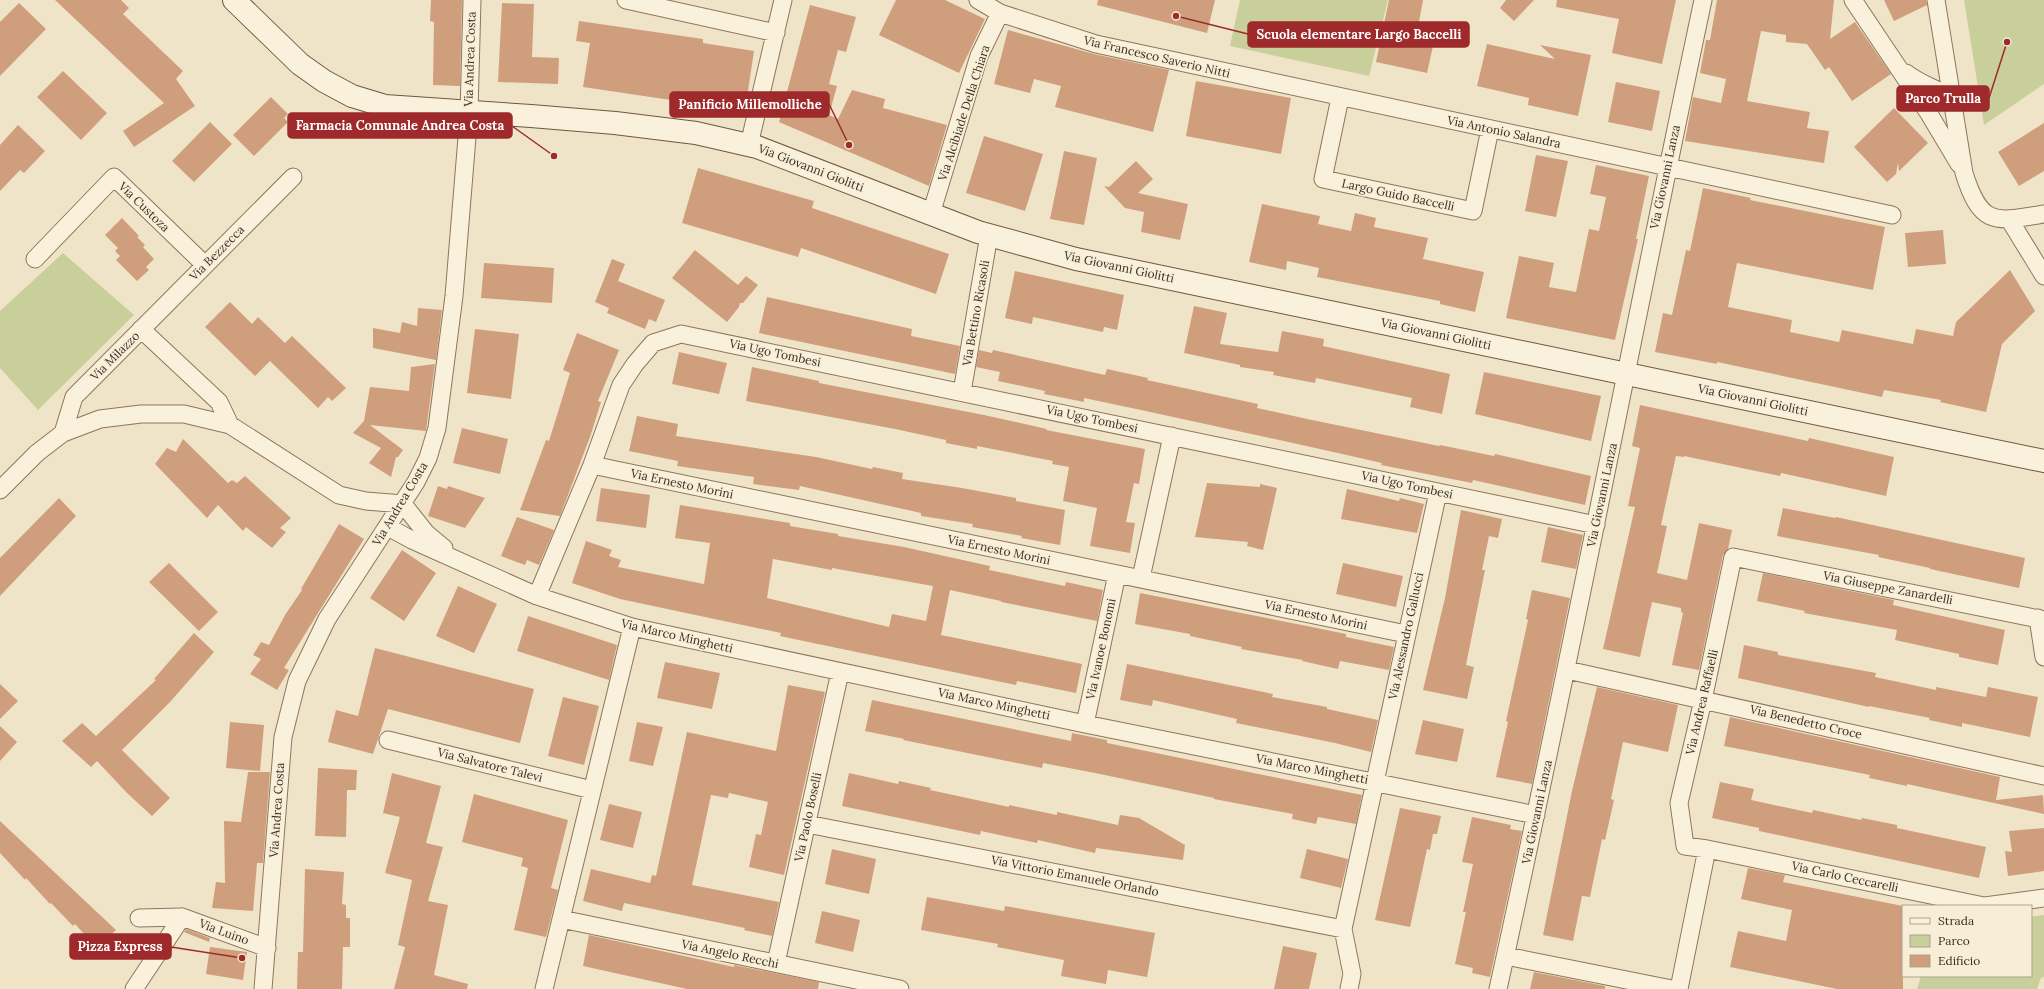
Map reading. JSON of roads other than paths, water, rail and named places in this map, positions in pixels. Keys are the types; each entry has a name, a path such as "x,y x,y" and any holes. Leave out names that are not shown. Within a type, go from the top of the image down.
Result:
{"street":[{"name":"Via Giovanni Giolitti","path":"234,0 300,64 324,81 352,96 385,106 538,116 653,127 696,133 749,145 989,235 1083,260 2044,461"},
{"name":"Via Andrea Costa","path":"264,989 283,736 297,681 327,619 416,482 428,458 437,428 458,258 469,112 472,0"},
{"path":"626,0 776,33"},
{"path":"749,145 783,0"},
{"name":"Via Francesco Saverio Nitti","path":"978,0 1000,13 1096,44 1340,98"},
{"name":"Via Giovanni Lanza","path":"1498,989 1567,670 1667,167 1703,0"},
{"path":"1853,0 1928,112 1964,173"},
{"path":"1936,0 1964,173 1970,192 1980,209 1990,217 2010,219 2044,214"},
{"name":"Via Alcibiade Della Chiara","path":"931,214 979,56 1000,13"},
{"path":"1899,68 1918,82 1939,89 1952,99"},
{"name":"Via Antonio Salandra","path":"1340,98 1892,215"},
{"name":"Largo Guido Baccelli","path":"1340,98 1323,179 1473,211 1490,129"},
{"path":"1928,112 1938,111 1946,107 1952,99"},
{"name":"Via Custoza","path":"35,259 114,177 205,265"},
{"name":"Via Bezzecca","path":"141,329 293,177"},
{"path":"2010,219 2044,276"},
{"name":"Via Bettino Ricasoli","path":"962,392 989,235"},
{"name":"Via Milazzo","path":"63,433 74,398 141,329 219,402 230,424"},
{"name":"Via Ugo Tombesi","path":"537,596 592,465 621,386 635,364 653,343 681,334 1596,525"},
{"path":"0,490 36,452 63,433 100,419 141,414 184,414 230,424 339,495 366,501 403,504"},
{"path":"1141,578 1172,436"},
{"name":"Via Ernesto Morini","path":"592,465 1406,634"},
{"name":"Via Alessandro Gallucci","path":"1343,929 1438,492"},
{"name":"Via Marco Minghetti","path":"403,504 426,533 461,562"},
{"name":"Via Marco Minghetti","path":"388,527 537,596 632,626 1086,724 1374,781 1536,815"},
{"name":"Via Giuseppe Zanardelli","path":"1733,557 2041,619"},
{"name":"Via Andrea Raffaelli","path":"1685,846 1679,803 1703,700 1733,557"},
{"name":"Via Ivanoe Bonomi","path":"1086,724 1117,574"},
{"path":"2041,619 2044,657"},
{"path":"544,989 632,626"},
{"name":"Via Benedetto Croce","path":"1567,670 2044,776"},
{"name":"Via Paolo Boselli","path":"776,963 840,672"},
{"name":"Via Salvatore Talevi","path":"388,740 592,790"},
{"name":"Via Vittorio Emanuele Orlando","path":"807,824 1343,929"},
{"name":"Via Carlo Ceccarelli","path":"1685,846 1707,849 1980,905"},
{"path":"1679,989 1707,849"},
{"name":"Via Carlo Ceccarelli","path":"1992,905 2044,898"},
{"path":"134,989 182,917"},
{"name":"Via Luino","path":"139,918 182,917 267,948"},
{"name":"Via Angelo Recchi","path":"561,919 900,989"},
{"path":"1343,929 1352,974 1349,989"},
{"path":"1506,956 1672,989"}],"place":[{"name":"Scuola elementare Largo Baccelli","path":"1176,16"},
{"name":"Parco Trulla","path":"2007,42"},
{"name":"Panificio Millemolliche","path":"849,145"},
{"name":"Farmacia Comunale Andrea Costa","path":"554,156"},
{"name":"Pizza Express","path":"242,958"}]}
